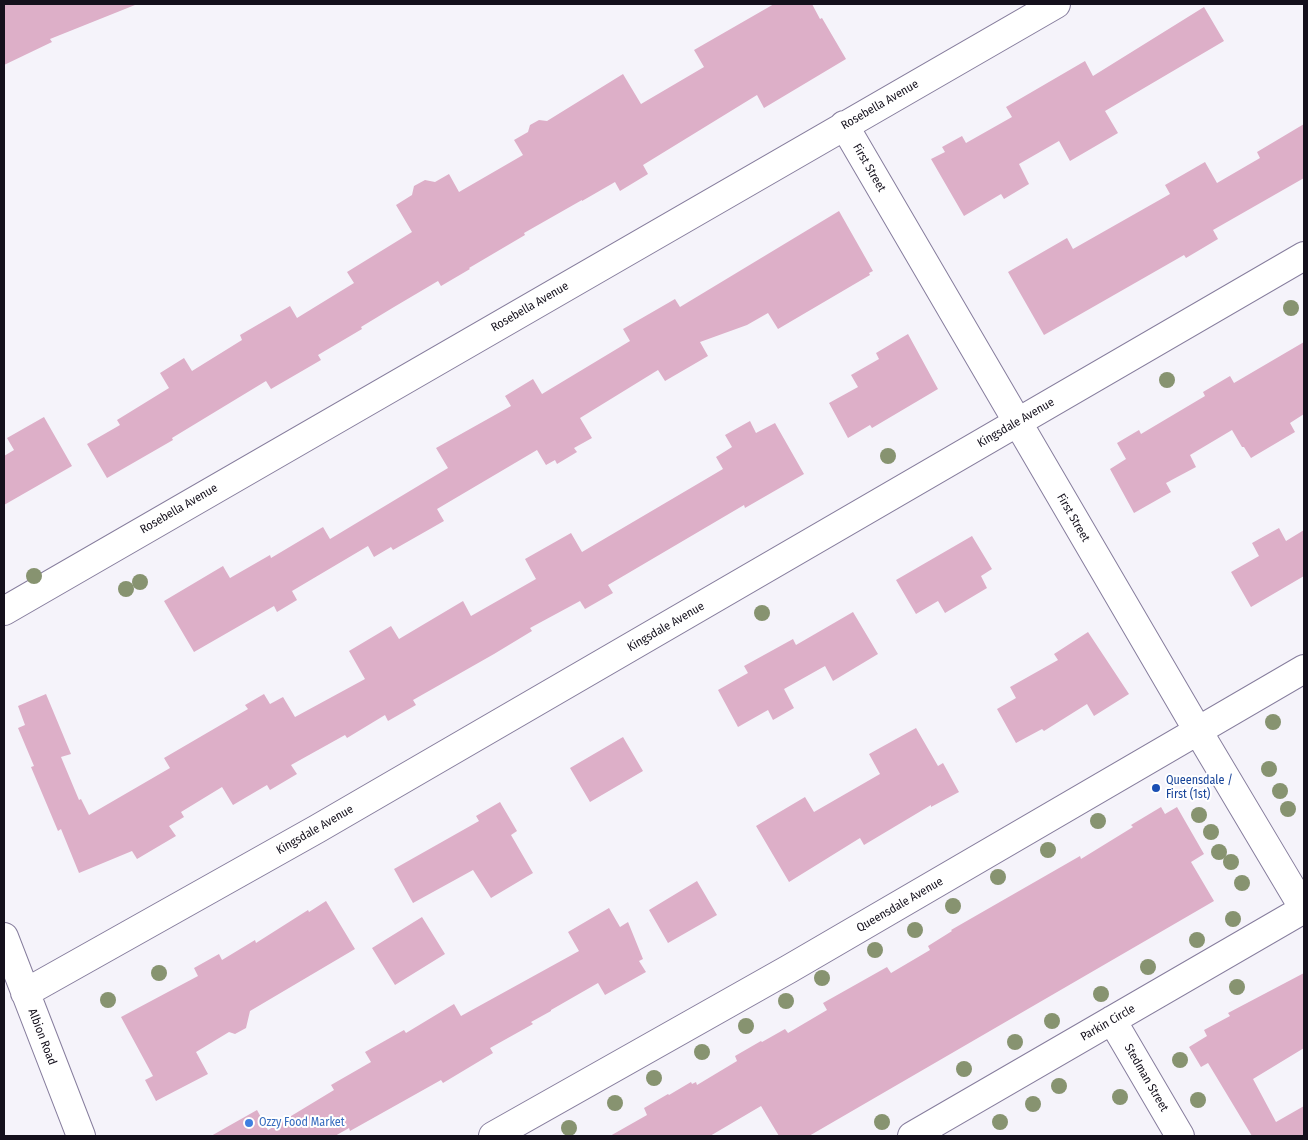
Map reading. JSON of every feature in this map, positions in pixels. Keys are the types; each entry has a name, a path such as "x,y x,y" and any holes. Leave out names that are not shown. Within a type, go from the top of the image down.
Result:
{"street":[{"name":"Rosebella Avenue","path":"4,610 1056,4"},
{"name":"First Street","path":"844,125 1198,732 1304,909"},
{"name":"Kingsdale Avenue","path":"26,994 326,824 1304,256"},
{"name":"Queensdale Avenue","path":"493,1136 789,970 1304,669"},
{"name":"Parkin Circle","path":"912,1136 1304,909"},
{"name":"Albion Road","path":"4,937 81,1136"},
{"name":"Stedman Street","path":"1112,1020 1180,1136"}],"building":[{"path":"4,4 135,5 50,39 52,42 4,65"},
{"path":"774,4 812,4 846,59 764,108 757,95 643,165 648,174 620,191 615,182 582,200 524,233 525,235 441,286 438,281 361,327 362,329 318,355 321,360 271,389 266,381 172,438 173,440 107,478 87,444 120,425 117,420 169,388 160,373 184,358 192,371 242,340 240,335 290,306 297,318 354,283 347,272 412,232 396,205 412,195 414,186 425,180 435,182 449,174 459,192 523,155 514,140 528,132 530,125 539,120 547,121 623,74 641,104 704,67 694,50"},
{"path":"1204,7 1224,41 1105,111 1118,133 1070,161 1059,141 1019,164 1029,184 1004,199 1001,194 964,216 931,159 945,152 942,147 962,136 966,143 1012,117 1006,107 1085,61 1093,76"},
{"path":"1304,124 1304,178 1213,230 1218,239 1186,258 1184,255 1044,335 1008,272 1067,238 1073,249 1170,194 1165,185 1205,162 1217,183 1260,158 1257,152"},
{"path":"839,211 873,271 869,273 870,275 778,329 768,313 747,325 700,342 708,356 665,381 658,370 580,418 592,438 574,448 577,452 557,464 555,460 546,465 537,450 437,509 444,521 393,550 391,547 374,557 368,546 292,591 297,600 277,612 274,606 194,652 164,601 223,566 230,578 270,555 271,558 323,527 330,539 448,468 436,448 511,406 505,396 533,379 542,394 630,341 623,329 675,299 680,307"},
{"path":"908,334 938,389 872,428 870,425 848,438 829,403 858,387 851,375 879,359 876,353"},
{"path":"1304,342 1304,414 1290,423 1295,432 1251,458 1232,430 1190,455 1196,467 1166,483 1171,492 1134,513 1110,469 1126,459 1117,443 1139,430 1141,434 1205,396 1203,392 1230,376 1234,383"},
{"path":"44,417 72,466 4,505 4,456 14,450 7,438"},
{"path":"750,421 756,433 775,423 804,474 745,508 744,505 608,585 613,593 585,609 580,601 530,628 532,631 413,700 416,705 388,721 385,715 347,738 345,735 291,765 297,774 270,790 267,785 233,805 222,787 181,812 184,817 169,826 176,836 137,859 132,851 79,873 61,829 58,831 31,767 34,766 18,728 25,725 18,706 46,694 71,754 61,757 79,800 81,799 89,815 170,768 164,758 248,709 245,705 264,694 270,704 283,697 295,717 365,679 349,651 391,626 399,639 463,601 471,616 536,579 525,559 571,533 582,552 723,469 716,457 732,447 725,435"},
{"path":"1279,528 1286,541 1304,530 1304,576 1251,607 1231,572 1259,556 1252,543"},
{"path":"972,536 992,569 981,576 987,588 945,613 938,601 916,614 896,580"},
{"path":"853,612 878,654 833,681 825,666 784,689 794,708 773,720 768,710 738,727 718,690 748,673 744,666 793,639 796,645"},
{"path":"1088,632 1129,694 1094,716 1087,704 1044,731 1042,729 1016,743 997,709 1016,698 1010,687 1058,660 1054,654"},
{"path":"916,728 938,766 943,763 959,792 931,807 931,805 864,845 860,838 789,882 756,826 805,797 814,812 880,774 869,754"},
{"path":"623,737 643,771 590,802 570,768"},
{"path":"500,802 517,831 511,835 533,873 491,898 473,870 413,903 394,869 479,821 476,816"},
{"path":"1161,807 1165,814 1177,807 1204,854 1191,862 1214,901 809,1136 779,1136 761,1106 710,1136 610,1136 647,1115 644,1108 691,1082 692,1084 696,1082 697,1085 737,1061 735,1056 761,1041 785,1029 788,1033 827,1010 823,1003 887,967 891,973 930,950 928,946 951,930 1080,856 1081,859 1133,827 1131,825"},
{"path":"697,881 717,915 668,943 649,910"},
{"path":"326,901 355,949 250,1011 246,1028 235,1034 229,1032 196,1052 208,1074 156,1101 145,1080 153,1076 121,1017 198,976 194,968 219,954 222,960 255,940 256,943 308,910 309,912"},
{"path":"609,908 620,927 628,922 643,959 639,961 646,972 605,995 598,983 531,1022 533,1024 490,1048 493,1053 443,1083 441,1080 350,1131 349,1128 335,1136 211,1136 257,1110 268,1130 334,1090 331,1085 371,1062 365,1052 404,1030 406,1033 454,1004 461,1016 579,951 568,932"},
{"path":"422,917 445,954 395,985 372,948"},
{"path":"1304,973 1304,1048 1253,1079 1276,1122 1304,1106 1304,1136 1252,1136 1208,1063 1201,1067 1189,1047 1207,1036 1204,1030 1230,1016 1228,1013"}],"place":[{"name":"Queensdale / First (1st)","path":"1156,788"},
{"name":"Ozzy Food Market","path":"249,1123"}]}
